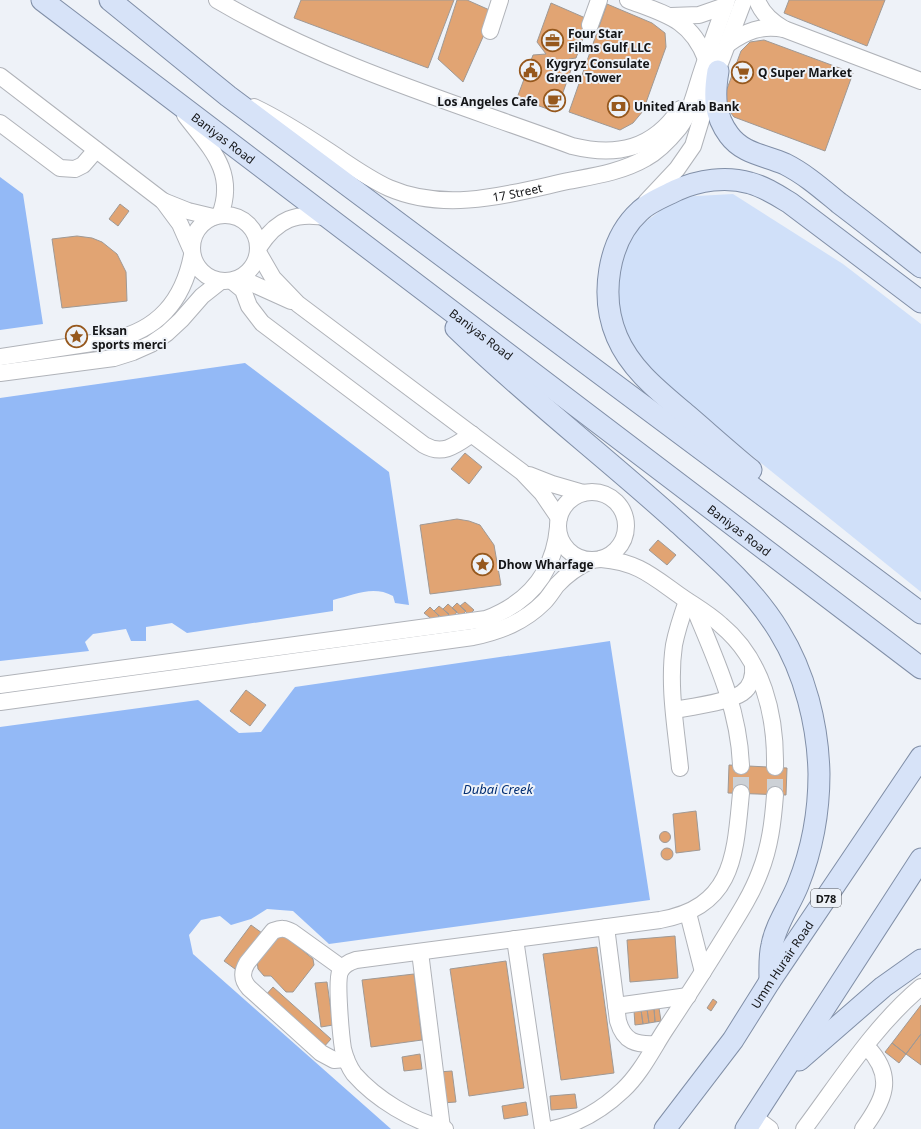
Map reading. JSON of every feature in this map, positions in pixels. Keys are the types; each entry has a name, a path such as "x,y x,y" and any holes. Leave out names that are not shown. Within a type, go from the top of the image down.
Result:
{"main road":[{"name":"Baniyas Road","path":"42,0 921,668"},
{"path":"110,0 228,96 921,612"},
{"path":"708,68 716,108 721,123 730,136 741,147 755,154 784,164 811,180 921,267"},
{"path":"890,590 651,384 635,368 614,329 609,308 608,286 611,264 618,243 628,223 640,210 683,188 707,180 726,179 749,182 771,191 790,203 921,302"},
{"path":"409,278 430,302 474,346 648,495 723,564 764,608 794,659 806,694 817,745 819,774 818,803 814,832 807,860 772,944 770,981"},
{"name":"Umm Hurair Road","path":"665,1129 733,1040 770,981 921,757"},
{"path":"757,1125 781,1075 921,859"},
{"path":"781,1075 883,987 921,960"}],"street":[{"path":"490,31 500,0"},
{"path":"590,25 599,0"},
{"path":"223,1 267,27 341,61 572,146 593,151 615,151 636,146 656,135 672,120 708,68 701,46 694,34 683,24 671,16 628,0"},
{"name":"17 Street","path":"228,96 273,116 294,128 367,177 390,188 415,196 466,201 491,198 626,168 647,158 665,144 680,126 691,106 708,68 728,44 744,0"},
{"path":"757,0 764,14 773,23 784,29 921,81"},
{"path":"671,16 699,15 726,3"},
{"name":"17 Street","path":"640,210 678,169 693,146 708,68 726,3"},
{"path":"728,44 749,31 760,28 784,29"},
{"path":"0,76 163,201 180,224 196,265 202,273 211,278 231,280 298,304"},
{"path":"176,102 216,157 222,168 226,191 217,216"},
{"path":"0,124 60,168 76,169 83,165 96,150"},
{"path":"163,201 188,210 217,216 232,216 242,219 250,226 273,278 298,304 522,472 542,493 558,523 559,536 568,550 575,556 622,561 642,569 722,625 734,637 762,681 772,713 776,747 775,767"},
{"path":"0,373 114,358 151,344 167,333 181,320 202,296 252,267 267,234 278,225 290,218 302,215 316,215 329,218"},
{"path":"0,357 128,337 144,330 157,320 175,299 185,282 195,233 206,220 217,216"},
{"path":"231,280 243,290 249,306 262,323 424,445 436,450 449,449 472,434"},
{"path":"522,472 552,484 583,493"},
{"path":"0,685 486,619 519,602 533,589 543,574 554,551 558,523 565,505 570,500 583,493 591,492 607,496 619,506 625,519 625,534 642,569"},
{"path":"0,702 493,633 512,626 530,615 545,601 568,574 616,550 625,534"},
{"path":"690,603 731,698 738,731 741,766"},
{"path":"680,768 674,710 672,667 674,645 690,603"},
{"path":"239,653 241,669"},
{"path":"674,710 731,698 742,693 749,686 754,676 753,665"},
{"path":"444,1129 401,1110 382,1098 354,1073 346,1059 343,1048 338,983 342,968 346,964 356,960 606,927 674,917 688,913 705,902 719,888 729,871 734,853 741,793"},
{"path":"553,1129 579,1120 610,1101 636,1075 688,996 750,896 761,872 768,847 773,821 775,795"},
{"path":"688,913 703,972"},
{"path":"606,927 616,1006 621,1030 627,1038 635,1043 656,1044"},
{"path":"342,968 292,932 279,928 273,931 247,963 243,969 242,976 244,982 249,988 321,1053 334,1060 346,1059"},
{"path":"515,939 543,1129"},
{"path":"420,952 444,1129"},
{"path":"804,1129 893,1014 921,988"},
{"path":"616,1006 688,996"},
{"path":"863,1129 880,1103 884,1083 879,1063 866,1047"}],"shaded area":[{"path":"733,194 843,264 921,324 921,592 632,359 612,318 619,262 633,231 679,197"}],"water":[{"path":"0,177 23,194 43,324 0,330"},
{"path":"245,363 389,472 409,605 395,603 393,596 386,593 378,591 363,592 333,600 333,611 187,633 172,623 146,627 146,641 131,641 126,629 93,634 85,642 89,651 0,661 0,398"},
{"name":"Dubai Creek","path":"610,641 650,900 329,944 293,911 267,909 251,919 231,925 220,916 201,920 189,935 193,954 391,1129 0,1129 0,727 198,700 239,733 261,732 295,687"}],"building":[{"path":"301,0 454,0 428,68 294,18"},
{"path":"457,0 467,0 494,12 463,82 438,59"},
{"path":"789,0 885,0 867,46 784,13"},
{"path":"551,3 590,20 576,58 569,59 572,67 556,112 517,98 533,55 546,54 537,42"},
{"path":"607,4 652,23 665,33 666,47 643,111 633,123 620,130 569,112"},
{"path":"764,40 853,73 825,151 734,117 727,108 724,97 741,51 750,42"},
{"path":"120,204 129,211 118,226 109,219"},
{"path":"77,236 92,238 102,242 117,254 126,272 127,301 62,308 52,239"},
{"path":"465,453 482,467 469,484 451,469"},
{"path":"457,519 480,525 494,545 501,585 430,594 420,525"},
{"path":"658,540 676,555 667,565 649,550"},
{"path":"465,602 474,610 469,615 460,606"},
{"path":"457,603 466,611 461,616 452,608"},
{"path":"448,604 457,612 452,618 443,609"},
{"path":"439,606 449,614 444,620 434,611"},
{"path":"430,607 439,616 434,621 424,613"},
{"path":"246,690 266,705 250,726 230,711"},
{"path":"729,765 787,768 786,795 728,793"},
{"path":"696,811 700,850 676,853 673,814"},
{"path":"665,831 669,833 671,837 669,841 665,843 661,841 659,837 661,833"},
{"path":"665,848 669,848 673,854 669,860 665,860 661,856 661,852"},
{"path":"251,925 262,933 235,969 224,961"},
{"path":"284,935 313,959 314,965 293,992 286,992 271,976 264,976 258,969 257,960 263,952 267,952 277,936"},
{"path":"675,936 678,978 630,982 627,940"},
{"path":"597,947 614,1073 561,1080 543,954"},
{"path":"506,961 524,1088 469,1096 450,969"},
{"path":"414,974 422,1040 371,1047 362,980"},
{"path":"327,982 333,1025 321,1027 315,983"},
{"path":"273,987 331,1039 322,1049 264,997"},
{"path":"713,999 717,1002 711,1011 707,1008"},
{"path":"921,1005 921,1034 906,1054 892,1043"},
{"path":"654,1008 659,1008 661,1021 655,1022"},
{"path":"654,1008 655,1022 649,1023 647,1009"},
{"path":"647,1009 649,1023 643,1024 641,1010"},
{"path":"641,1010 643,1024 635,1025 634,1011"},
{"path":"921,1034 921,1065 906,1054"},
{"path":"892,1043 906,1054 899,1063 885,1052"},
{"path":"420,1054 422,1069 404,1071 402,1057"},
{"path":"452,1071 456,1102 442,1103 438,1072"},
{"path":"575,1094 577,1108 551,1110 550,1096"},
{"path":"526,1102 528,1115 504,1119 502,1106"}],"tunnel":[{"path":"741,766 741,793"},
{"path":"775,767 775,795"}],"place":[{"name":"Four Star Films Gulf LLC","path":"553,40"},
{"name":"Kygryz Consulate Green Tower","path":"531,70"},
{"name":"Q Super Market","path":"742,72"},
{"name":"Los Angeles Cafe","path":"554,101"},
{"name":"United Arab Bank","path":"619,106"},
{"name":"Eksan sports merci","path":"76,337"},
{"name":"Dhow Wharfage","path":"482,564"}]}
